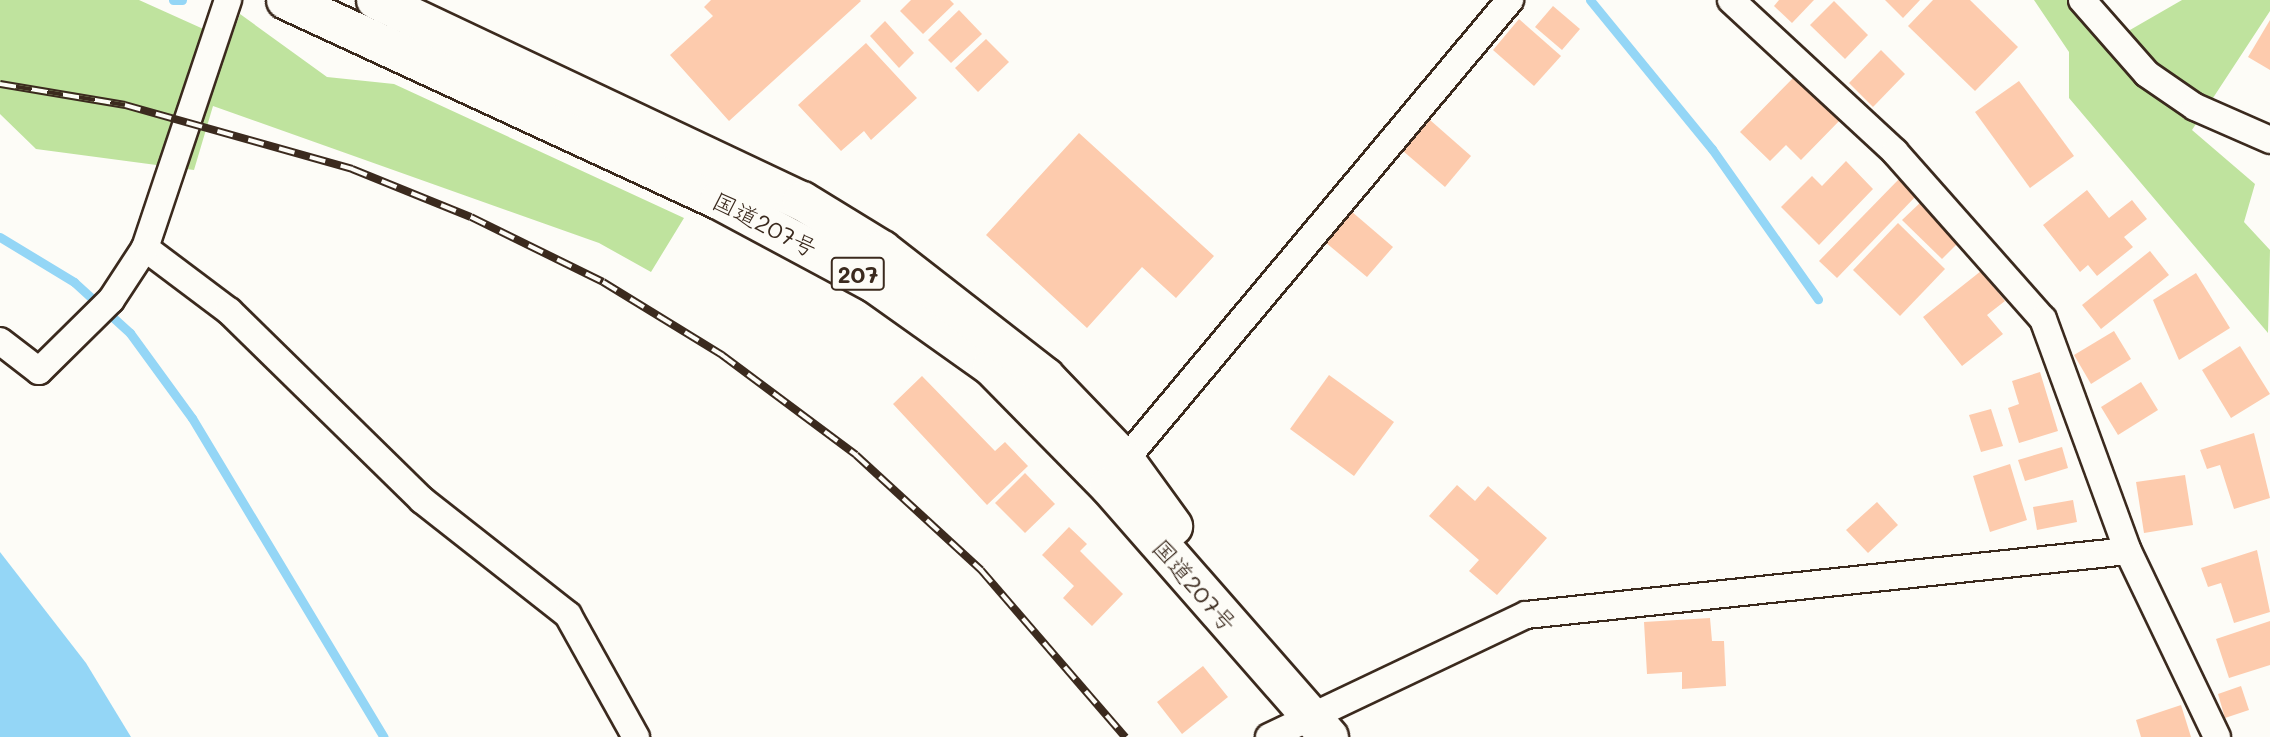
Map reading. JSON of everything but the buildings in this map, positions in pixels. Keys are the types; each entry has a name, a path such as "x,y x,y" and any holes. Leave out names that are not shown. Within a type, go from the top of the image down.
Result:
{"highway":[{"name":"国道207号","path":"286,0 719,200 874,283 992,366 1109,486 1319,726"},
{"name":"国道207号","path":"376,0 825,215 960,305 1045,377 1125,460 1319,726"}],"street":[{"path":"0,341 39,371 103,309 145,248 228,0"},
{"path":"1125,460 1510,0"},
{"path":"1731,0 1895,152 2043,319 2128,551 2217,737"},
{"path":"2081,0 2147,74 2194,107 2270,140"},
{"path":"145,248 229,311 422,500 568,615 636,737"},
{"path":"1269,737 1319,726 1526,615 2128,551"}],"green space":[{"path":"0,0 139,0 230,41 240,14 327,77 394,84 684,218 651,272 599,243 213,106 194,170 36,149 0,114"},
{"path":"2034,0 2094,0 2123,34 2182,0 2270,0 2270,11 2192,130 2255,184 2244,222 2270,250 2268,333 2069,98 2069,52"}],"water":[{"path":"0,552 86,663 131,737 0,737"}],"waterway":[{"path":"173,0 182,0"},
{"path":"1590,0 1712,149 1818,299"},
{"path":"0,237 74,282 130,333 192,418 384,737"}],"railway":[{"path":"0,84 125,105 352,169 471,217 603,282 722,355 856,455 981,570 1125,737"}]}
